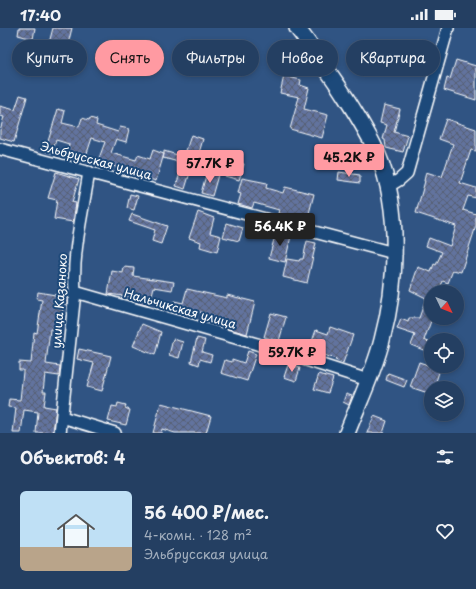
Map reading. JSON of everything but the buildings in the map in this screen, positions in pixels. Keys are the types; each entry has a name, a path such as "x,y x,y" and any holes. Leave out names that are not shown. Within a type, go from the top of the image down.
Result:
{"street":[{"path":"297,28 361,122 378,155 389,186 394,218 394,253 390,297 385,326 376,359 347,433"},
{"path":"389,186 407,173 448,28"},
{"name":"Эльбрусская улица","path":"0,149 394,253"},
{"name":"улица Казаноко","path":"60,433 75,292 74,274 77,239 89,172"},
{"name":"Нальчикская улица","path":"75,292 257,344 368,380"},
{"path":"62,417 115,433"}]}
